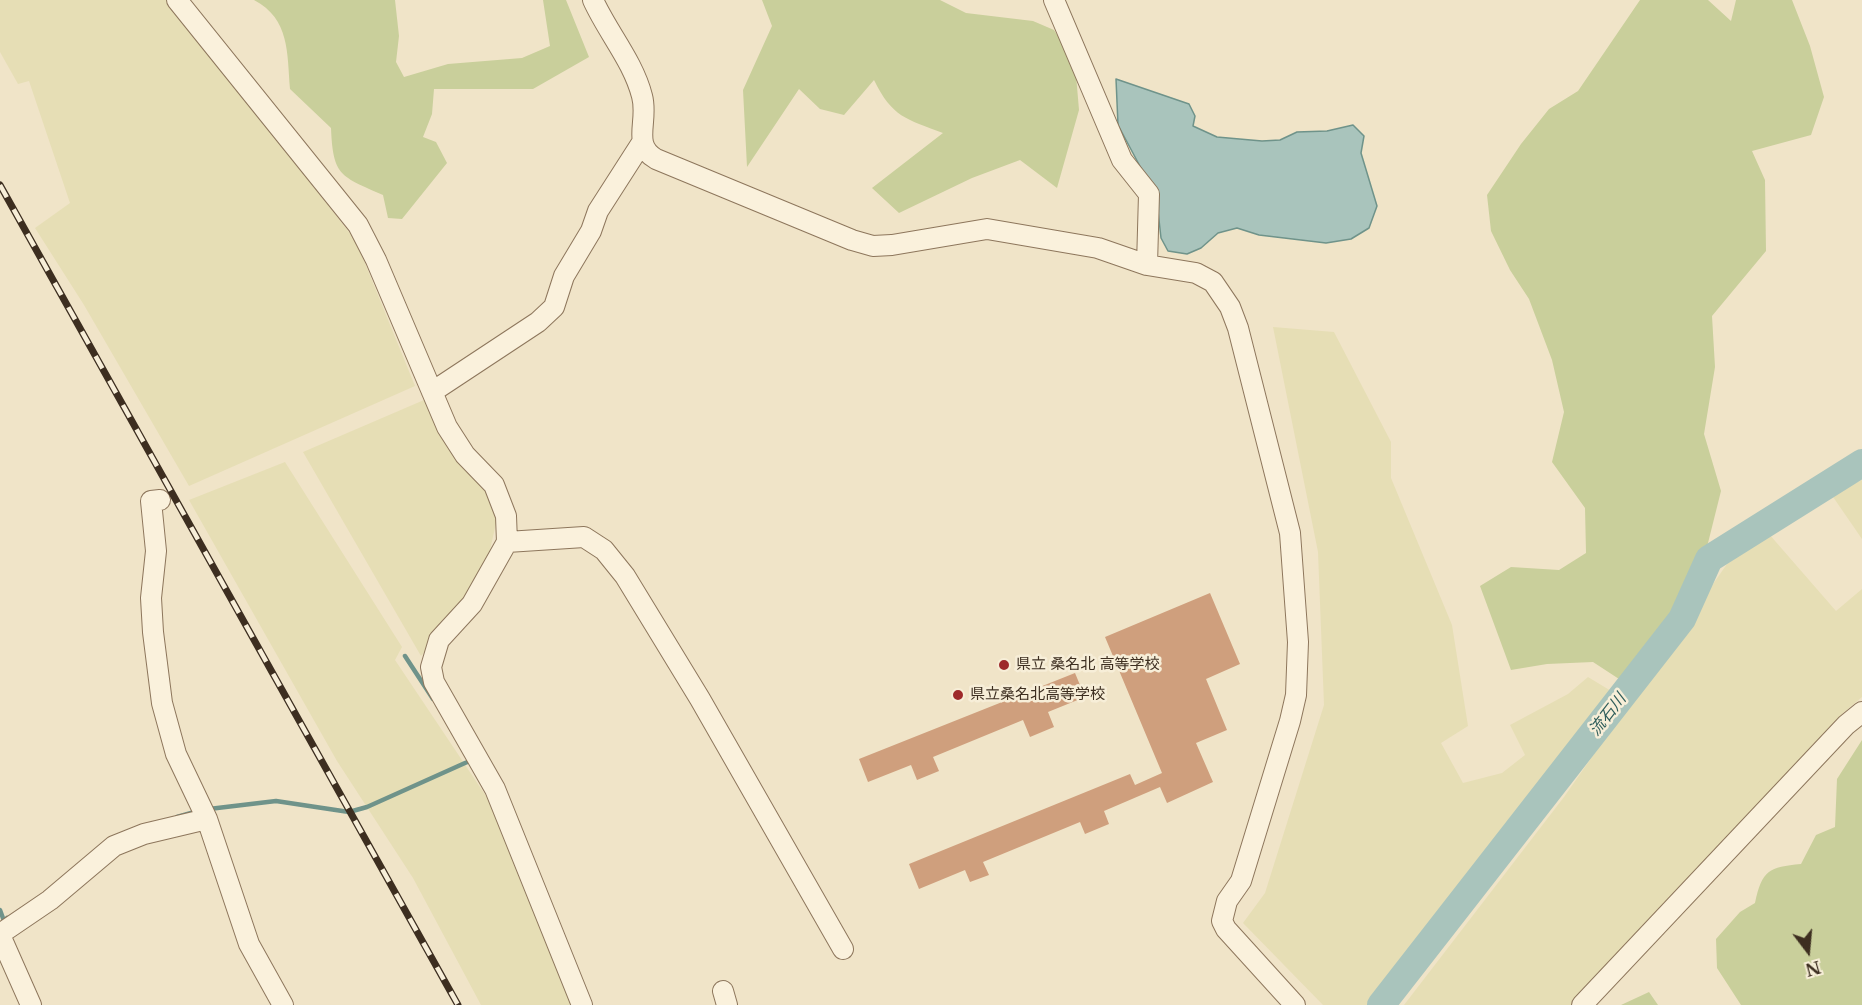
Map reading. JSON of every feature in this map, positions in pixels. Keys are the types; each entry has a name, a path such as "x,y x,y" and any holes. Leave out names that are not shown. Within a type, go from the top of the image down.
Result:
{"street":[{"path":"177,0 358,225 376,260 447,427 465,455 494,485 506,516 507,542 472,604 439,640 431,667 434,681 495,789 582,1005"},
{"path":"432,392 538,322 554,307 564,276 591,231 598,211 641,144 645,118 642,96 616,38 593,0"},
{"path":"1054,0 1122,160 1149,194 1147,265"},
{"path":"641,144 645,153 656,159 852,240 873,246 892,245 987,229 1098,248 1147,265 1196,273 1213,282 1230,307 1290,533 1298,642 1296,695 1241,881 1227,901 1222,921 1226,929 1295,1005"},
{"path":"160,500 151,501 156,550 152,598 157,669 166,719 176,754 207,819 249,944 283,1005"},
{"path":"507,542 584,537 604,550 625,576 700,699 843,949"},
{"path":"1582,1005 1846,725 1862,712"},
{"path":"31,1005 0,934 50,900 114,846 144,834 207,819"}],"shaded area":[{"path":"0,0 167,0 356,241 415,386 189,486 84,305 35,228 70,203 29,81 18,84 0,52"},
{"path":"1273,327 1334,332 1391,442 1391,478 1452,625 1468,726 1441,743 1463,783 1502,773 1525,755 1510,725 1568,694 1588,677 1616,694 1374,1005 1323,1005 1243,923 1265,893 1324,705 1318,552"},
{"path":"424,400 431,403 489,486 499,510 490,550 471,598 421,656 303,452"},
{"path":"285,462 402,647 395,660 494,808 576,1005 481,1005 413,878 337,761 189,500"},
{"path":"1862,480 1862,539 1831,494"},
{"path":"1769,534 1836,611 1862,589 1862,697 1843,713 1573,1005 1404,1005 1564,797 1727,564"}],"green space":[{"path":"254,0 395,0 399,36 396,62 404,77 448,64 522,58 550,46 543,0 566,0 589,57 533,89 434,89 432,114 423,137 436,142 447,163 402,219 388,218 383,195 349,178 337,166 331,128 290,89 287,50 280,27 266,8"},
{"path":"762,0 940,0 966,13 1033,21 1054,30 1075,63 1079,110 1057,188 1020,160 972,178 899,213 872,188 943,133 901,115 887,102 874,80 844,115 820,109 799,89 747,167 743,90 772,26"},
{"path":"1640,0 1708,0 1731,21 1736,0 1792,0 1810,46 1824,97 1811,135 1752,151 1765,180 1766,251 1712,316 1715,367 1704,434 1721,491 1705,555 1677,618 1638,667 1619,679 1593,662 1547,664 1511,670 1480,586 1511,567 1559,570 1586,553 1585,508 1552,462 1564,412 1552,360 1529,299 1510,270 1491,231 1487,195 1521,144 1549,109 1578,91"},
{"path":"1862,740 1862,1005 1741,1005 1717,968 1716,939 1740,912 1755,903 1761,883 1769,872 1781,867 1801,864 1816,835 1835,827 1837,779"},
{"path":"1649,992 1658,1005 1621,1005"}],"water":[{"path":"1116,79 1189,104 1195,116 1193,126 1217,137 1262,141 1280,140 1297,132 1327,131 1353,125 1364,136 1361,153 1377,206 1369,228 1351,239 1326,243 1259,235 1237,228 1218,233 1201,248 1187,254 1168,251 1161,238 1158,211 1151,187 1118,125"}],"building":[{"path":"1210,593 1240,664 1206,679 1227,730 1196,743 1213,782 1167,803 1160,787 1104,811 1109,824 1085,834 1080,822 983,862 989,875 970,882 965,870 919,889 909,864 1130,774 1135,785 1162,773 1105,637"},
{"path":"1075,673 1085,697 1048,712 1054,727 1030,737 1023,720 933,757 939,771 917,780 911,765 868,782 859,759"}],"waterway":[{"name":"流石川","path":"1381,1005 1682,619 1709,559 1862,463"},
{"path":"405,656 433,699"},
{"path":"209,809 276,801 349,812 367,807 470,761 468,757"},
{"path":"177,817 198,811"},
{"path":"0,910 4,921 7,918"}],"railway":[{"path":"0,185 458,1005"}],"place":[{"name":"県立 桑名北 高等学校","path":"1004,665"},
{"name":"県立桑名北高等学校","path":"958,695"}]}
